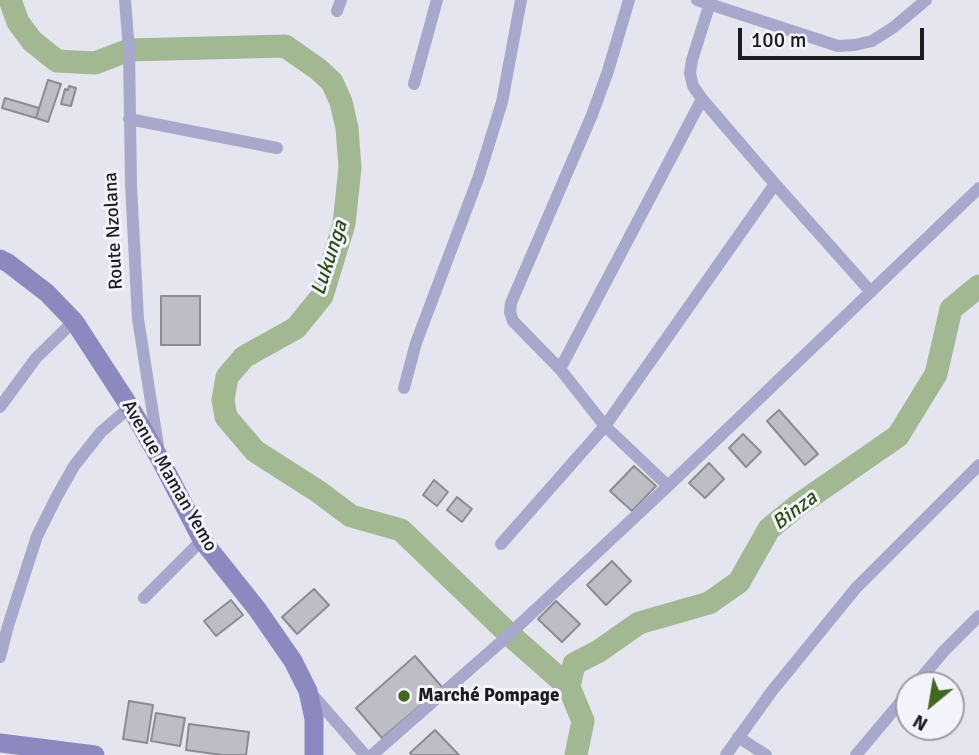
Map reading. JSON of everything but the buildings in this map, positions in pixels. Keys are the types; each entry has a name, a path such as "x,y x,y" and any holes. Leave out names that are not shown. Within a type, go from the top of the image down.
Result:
{"street":[{"name":"Route Nzolana","path":"125,0 138,319 160,459"},
{"path":"414,84 437,0"},
{"path":"404,388 416,343 479,176 502,102 521,0"},
{"path":"629,0 593,115 511,303 510,312 513,321 560,369 605,426 668,486"},
{"path":"871,292 702,99 693,86 690,73 692,60 706,1 838,46 872,41 894,27 926,0"},
{"path":"560,369 702,99"},
{"path":"129,119 277,148"},
{"path":"501,544 605,426 775,184"},
{"path":"372,755 501,642 979,188"},
{"name":"Avenue Maman Yemo","path":"3,265 47,293 74,321 130,407 202,540 257,608 293,661 308,691 314,719 314,755"},
{"path":"0,407 36,358 74,321"},
{"path":"0,657 4,625 37,536 55,498 74,466 102,432 130,407"},
{"path":"726,755 772,691 856,589 979,465"},
{"path":"144,597 202,540"},
{"path":"927,671 979,616"},
{"path":"308,691 365,755"},
{"path":"856,755 895,709"},
{"path":"738,737 766,755"},
{"path":"0,743 94,755"}],"waterway":[{"name":"Lukunga","path":"10,0 18,22 32,41 57,61 95,63 129,50 285,46 332,82 341,102 347,128 350,168 344,224 322,296 296,328 244,357 227,377 223,400 226,417 255,451 351,516 401,530 510,635 569,687 583,721 576,755"},
{"name":"Binza","path":"569,687 574,664 599,651 639,623 709,603 739,582 769,529 797,506 898,436 936,374 951,309 979,286"}],"place":[{"name":"Marché Pompage","path":"404,696"}]}
